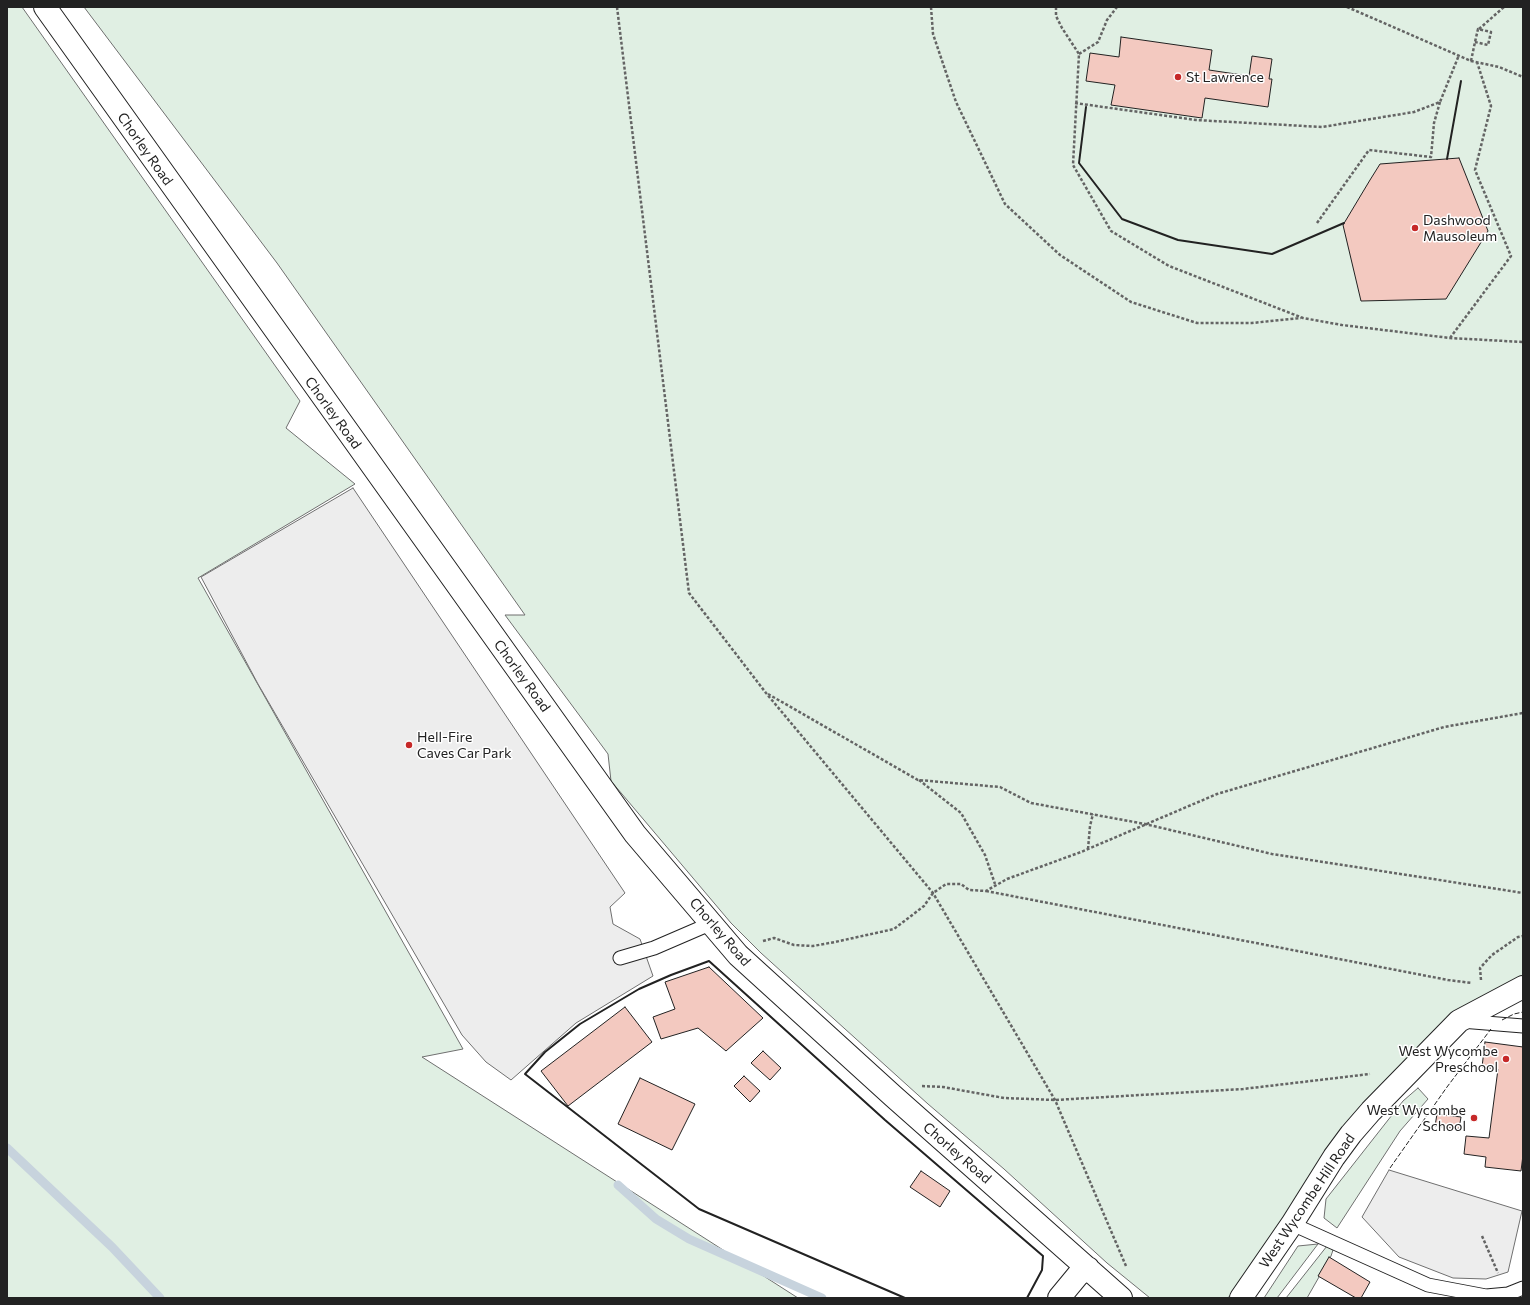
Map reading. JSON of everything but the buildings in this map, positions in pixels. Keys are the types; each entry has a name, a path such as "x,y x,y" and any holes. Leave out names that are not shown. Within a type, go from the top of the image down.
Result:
{"street":[{"name":"Chorley Road","path":"45,7 630,827 738,955 893,1096 1121,1298"},
{"name":"West Wycombe Hill Road","path":"1241,1298 1351,1134 1459,1021 1500,997 1523,987"},
{"path":"1059,1298 1078,1275 1088,1268"}],"lane":[{"path":"620,958 654,948 712,923"},
{"path":"1459,1021 1523,1026"},
{"path":"1292,1224 1428,1285 1486,1296 1508,1294 1523,1288"}],"path":[{"path":"617,7 689,593 766,693 933,893 1055,1100 1127,1269"},
{"path":"931,7 933,34 956,102 1005,204 1060,255 1131,302 1197,323 1252,323 1303,318"},
{"path":"1056,7 1056,16 1079,54 1075,102 1073,164 1112,231 1169,266 1303,318 1342,325 1450,338 1523,342"},
{"path":"1079,54 1098,42 1107,20 1117,7"},
{"path":"1347,7 1471,61 1499,67 1523,77"},
{"path":"1471,61 1478,30 1504,7"},
{"path":"1475,42 1488,45 1491,32 1478,30"},
{"path":"1317,223 1369,150 1431,157 1434,123 1440,102 1459,55"},
{"path":"1450,338 1512,256 1475,170 1491,106 1477,62"},
{"path":"1075,102 1196,120 1322,128 1414,112 1440,102"},
{"path":"766,693 918,780 961,813 985,855 996,884"},
{"path":"986,891 996,884 1088,849 1217,794 1444,727 1523,713"},
{"path":"918,780 1000,786 1031,802 1145,824 1272,854 1523,893"},
{"path":"1088,849 1090,826 1093,814"},
{"path":"738,955 759,942 774,938 794,945 813,946 894,929 924,906 933,893 946,884 961,884 969,890 986,891 1448,980 1482,984 1500,997"},
{"path":"1482,984 1480,968 1492,955 1518,937 1523,936"},
{"path":"893,1096 920,1086 931,1085 1004,1098 1055,1100 1243,1089 1383,1072 1391,1073 1401,1080"},
{"path":"1482,1236 1508,1294"}],"green space":[{"path":"7,7 22,7 300,401 286,428 355,484 198,578 463,1049 422,1057 798,1298 7,1298"},
{"path":"84,7 1523,7 1523,978 1488,996 1288,1217 1228,1298 1150,1298 1107,1263 1004,1169 928,1104 761,953 731,923 611,781 608,754 505,615 525,615 277,263"},
{"path":"1418,1088 1428,1099 1400,1131 1337,1228 1324,1218 1326,1199 1403,1101"},
{"path":"1318,1244 1277,1298 1264,1298 1298,1246"},
{"path":"1327,1246 1333,1250 1331,1256 1307,1298 1286,1298"}],"shaded area":[{"name":"Hell-Fire Caves Car Park","path":"353,488 625,893 610,907 613,924 640,939 653,976 576,1023 511,1080 486,1062 462,1035 258,684 201,577"},
{"path":"1389,1170 1522,1211 1508,1272 1486,1279 1453,1278 1399,1257 1362,1217"}],"waterway":[{"path":"7,1148 112,1247 160,1298"},
{"path":"618,1185 656,1219 689,1239 822,1298"}],"fence":[{"path":"1502,1020 1514,1014 1523,1012"},
{"path":"1390,1168 1447,1087 1491,1029"}],"wall":[{"path":"1447,159 1461,81"},
{"path":"1086,107 1079,163 1122,219 1178,240 1272,254 1344,223"},
{"path":"905,1298 699,1209 525,1074 545,1052 580,1024 639,989 709,961 885,1120 1043,1256 1042,1270 1027,1298"}],"place":[{"name":"St Lawrence","path":"1178,77"},
{"name":"Dashwood Mausoleum","path":"1415,228"},
{"name":"Hell-Fire Caves Car Park","path":"409,745"},
{"name":"West Wycombe Preschool","path":"1506,1059"},
{"name":"West Wycombe School","path":"1474,1118"}]}
